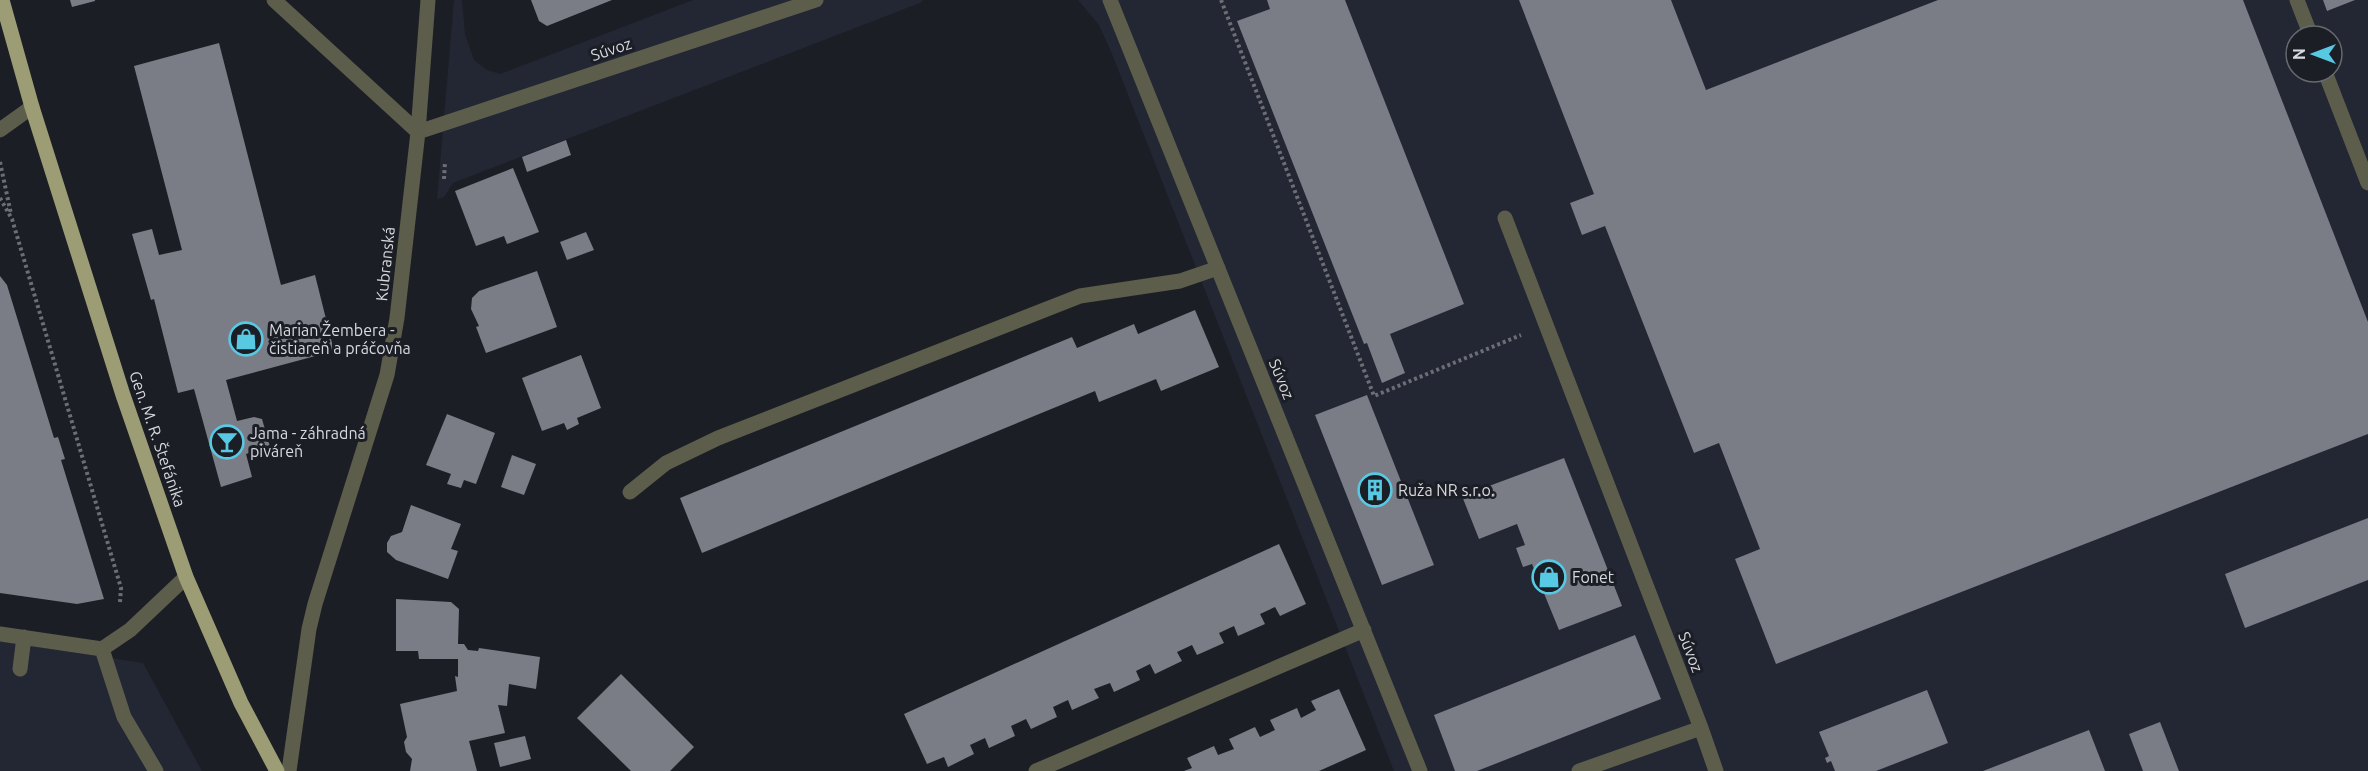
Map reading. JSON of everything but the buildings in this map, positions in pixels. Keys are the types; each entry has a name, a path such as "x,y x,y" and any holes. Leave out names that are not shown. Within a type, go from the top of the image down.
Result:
{"main road":[{"name":"Gen. M. R. Štefánika","path":"2,0 32,107 123,395 186,577 240,703 277,771"}],"street":[{"path":"274,0 418,132"},
{"name":"Kubranská","path":"289,771 309,629 315,604 387,375 397,318 418,132 428,0"},
{"name":"Súvoz","path":"418,132 816,0"},
{"name":"Súvoz","path":"1110,0 1420,771"},
{"path":"2297,0 2306,24"},
{"path":"2330,84 2368,183"},
{"path":"0,130 32,107"},
{"name":"Súvoz","path":"1505,218 1716,771"},
{"path":"630,492 666,463 718,438 1080,296 1180,280 1218,268"},
{"path":"0,634 102,649 130,630 186,577"},
{"path":"1036,771 1364,630"},
{"path":"20,669 24,638"},
{"path":"99,680 102,649"},
{"path":"102,649 124,717 156,771"},
{"path":"1579,771 1701,729"}],"path":[{"path":"1221,0 1374,396 1544,325"},
{"path":"0,162 12,219 121,588 120,612 130,630"},
{"path":"0,198 12,219"}],"shaded area":[{"path":"454,0 462,0 465,34 474,60 487,70 500,74 693,0 923,0 453,183 444,197 437,199"},
{"path":"1078,0 2368,0 2368,771 1394,771 1099,25"},
{"path":"0,641 143,663 202,771 0,771"}],"place":[{"name":"Marian Žembera - čistiareň a práčovňa","path":"246,339"},
{"name":"Jama - záhradná piváreň","path":"227,442"},
{"name":"Ruža NR s.r.o.","path":"1375,490"},
{"name":"Fonet","path":"1549,577"}]}
